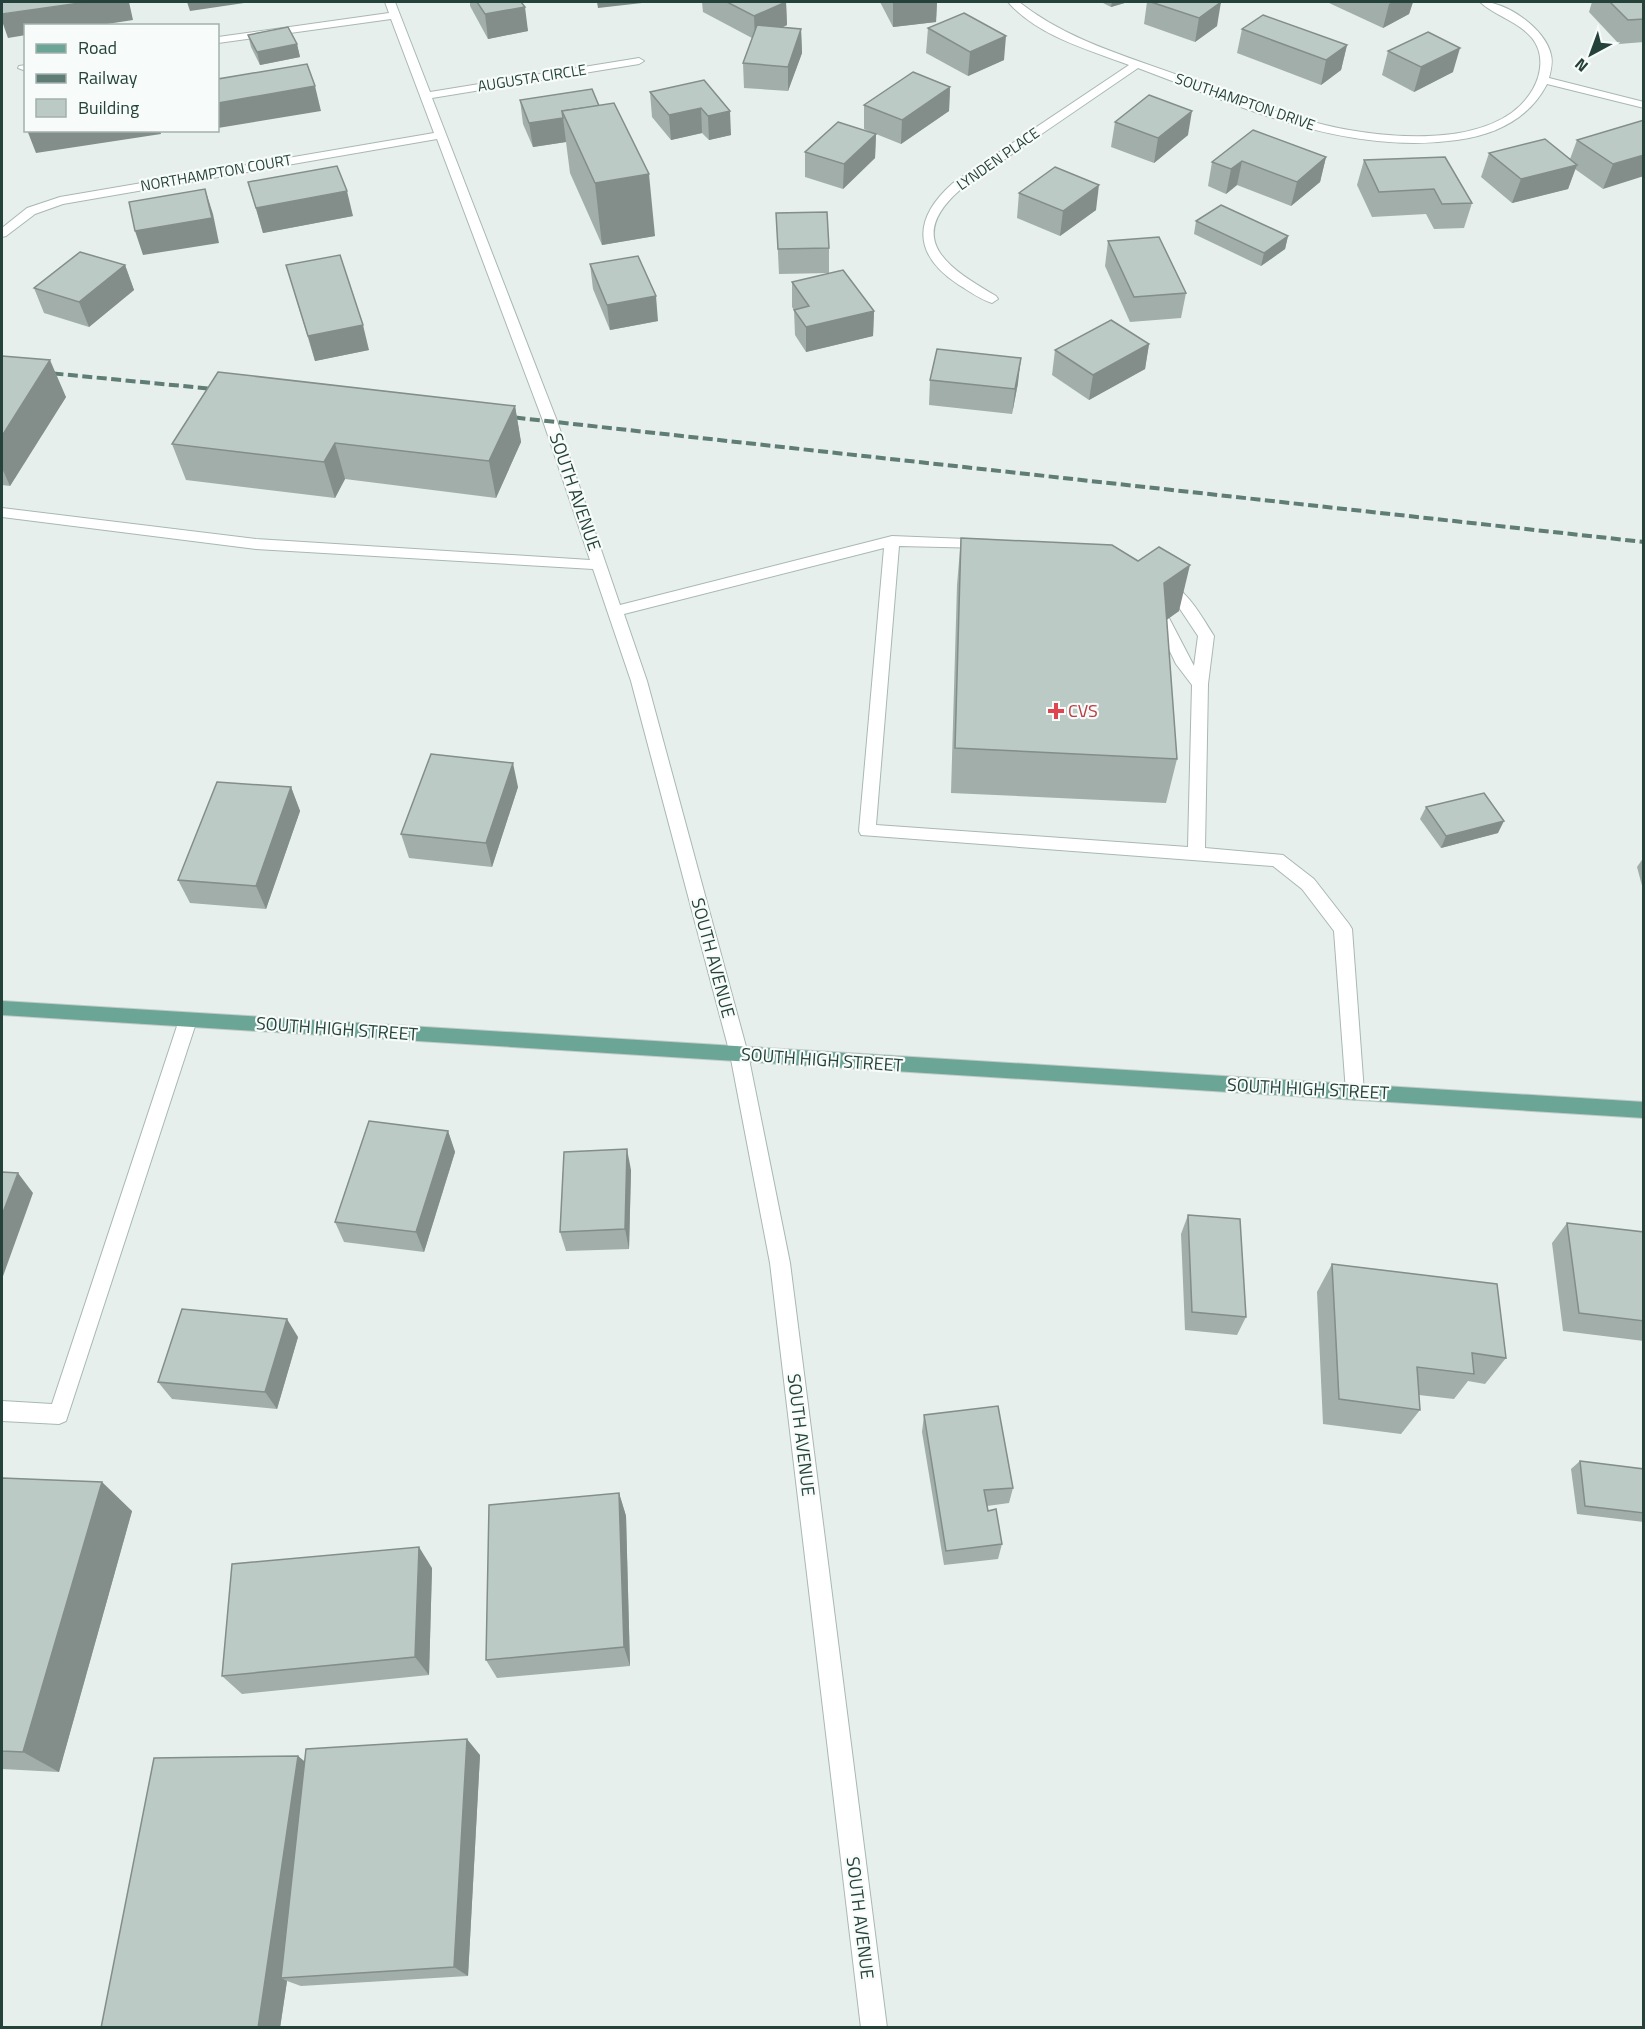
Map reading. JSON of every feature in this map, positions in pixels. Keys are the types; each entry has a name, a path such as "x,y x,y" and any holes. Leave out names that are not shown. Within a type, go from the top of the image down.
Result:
{"main road":[{"name":"SOUTH HIGH STREET","path":"2,1008 1644,1110"}],"street":[{"name":"SOUTHAMPTON DRIVE","path":"1013,2 1038,22 1069,39 1303,125 1369,139 1414,141 1466,136 1496,126 1533,100 1544,80"},
{"path":"1487,2 1522,22 1539,41 1547,61 1544,80 1644,105"},
{"path":"219,40 392,8"},
{"name":"SOUTH AVENUE","path":"392,8 550,421 616,611 639,681 739,1054 780,1263 874,2028"},
{"name":"AUGUSTA CIRCLE","path":"425,96 639,61"},
{"name":"LYNDEN PLACE","path":"992,299 945,270 930,252 927,234 939,205 957,186 1137,64"},
{"name":"NORTHAMPTON COURT","path":"2,233 23,216 60,201 440,135"},
{"path":"2,513 60,518 256,544 600,565"},
{"path":"616,611 892,541 998,543"},
{"path":"892,541 867,831 1276,860 1308,884 1343,929 1355,1092"},
{"path":"1146,573 1182,599 1206,636 1200,684 1196,854"},
{"path":"1164,622 1184,664 1200,684"},
{"path":"2,1412 59,1414 188,1020"}],"building":[{"path":"2,2 87,2 2,14"},
{"path":"477,2 521,2 525,7 485,14"},
{"path":"727,2 786,2 754,16"},
{"path":"1151,2 1221,2 1199,18"},
{"path":"1610,2 1644,2 1644,19 1628,20"},
{"path":"964,13 1006,36 970,52 928,28"},
{"path":"1263,15 1347,45 1326,60 1242,29"},
{"path":"757,25 801,29 788,67 743,63"},
{"path":"288,27 297,44 257,52 248,35"},
{"path":"1428,32 1460,48 1421,67 1388,51"},
{"path":"307,64 315,86 219,103 219,79"},
{"path":"913,72 950,87 902,120 864,105"},
{"path":"704,80 730,111 708,116 701,108 669,115 650,92"},
{"path":"592,89 599,106 562,111 563,118 529,123 520,100"},
{"path":"1149,95 1192,111 1158,138 1115,122"},
{"path":"614,103 649,174 595,183 562,111"},
{"path":"1644,120 1644,155 1613,164 1577,140"},
{"path":"838,122 876,134 844,164 805,152"},
{"path":"1253,130 1326,157 1297,182 1242,161 1231,169 1212,162"},
{"path":"1545,139 1577,165 1521,179 1489,153"},
{"path":"1445,157 1472,203 1442,204 1434,189 1379,192 1364,160"},
{"path":"337,166 347,191 256,208 248,182"},
{"path":"1055,167 1099,185 1063,211 1019,193"},
{"path":"205,189 212,218 135,231 129,202"},
{"path":"1221,205 1288,236 1264,253 1196,221"},
{"path":"827,212 829,248 778,249 776,213"},
{"path":"1159,237 1186,293 1134,297 1108,241"},
{"path":"80,252 125,265 79,302 34,288"},
{"path":"340,255 363,325 308,336 286,265"},
{"path":"638,256 656,296 607,305 590,264"},
{"path":"843,270 874,311 806,327 794,310 809,306 792,282"},
{"path":"1111,320 1149,344 1093,375 1055,350"},
{"path":"937,349 1021,358 1015,389 930,380"},
{"path":"2,356 50,360 2,436"},
{"path":"218,372 515,406 489,461 335,443 324,462 172,444"},
{"name":"CVS","path":"961,538 1112,545 1138,561 1159,547 1190,565 1164,583 1177,759 955,748"},
{"path":"431,754 513,763 486,843 401,834"},
{"path":"217,782 291,787 256,886 178,880"},
{"path":"1484,793 1504,821 1446,836 1426,807"},
{"path":"369,1121 448,1131 416,1232 335,1222"},
{"path":"627,1149 625,1229 560,1232 564,1152"},
{"path":"2,1172 18,1173 2,1215"},
{"path":"1188,1215 1240,1219 1246,1317 1192,1312"},
{"path":"1567,1223 1644,1232 1644,1321 1579,1313"},
{"path":"1332,1264 1497,1284 1506,1358 1472,1353 1474,1374 1417,1367 1420,1410 1339,1399"},
{"path":"182,1309 287,1319 265,1392 158,1382"},
{"path":"998,1406 1013,1488 984,1490 988,1511 996,1509 1002,1544 946,1551 924,1415"},
{"path":"1580,1461 1644,1469 1644,1513 1585,1506"},
{"path":"2,1478 102,1482 23,1752 2,1751"},
{"path":"619,1493 624,1647 486,1660 489,1505"},
{"path":"419,1547 415,1657 222,1676 232,1564"},
{"path":"467,1739 454,1967 281,1978 306,1749"},
{"path":"298,1756 258,2028 101,2028 154,1758"}],"railway":[{"path":"39,372 224,390"},
{"path":"501,416 1644,542"}],"place":[{"name":"CVS","path":"1056,711"}]}
